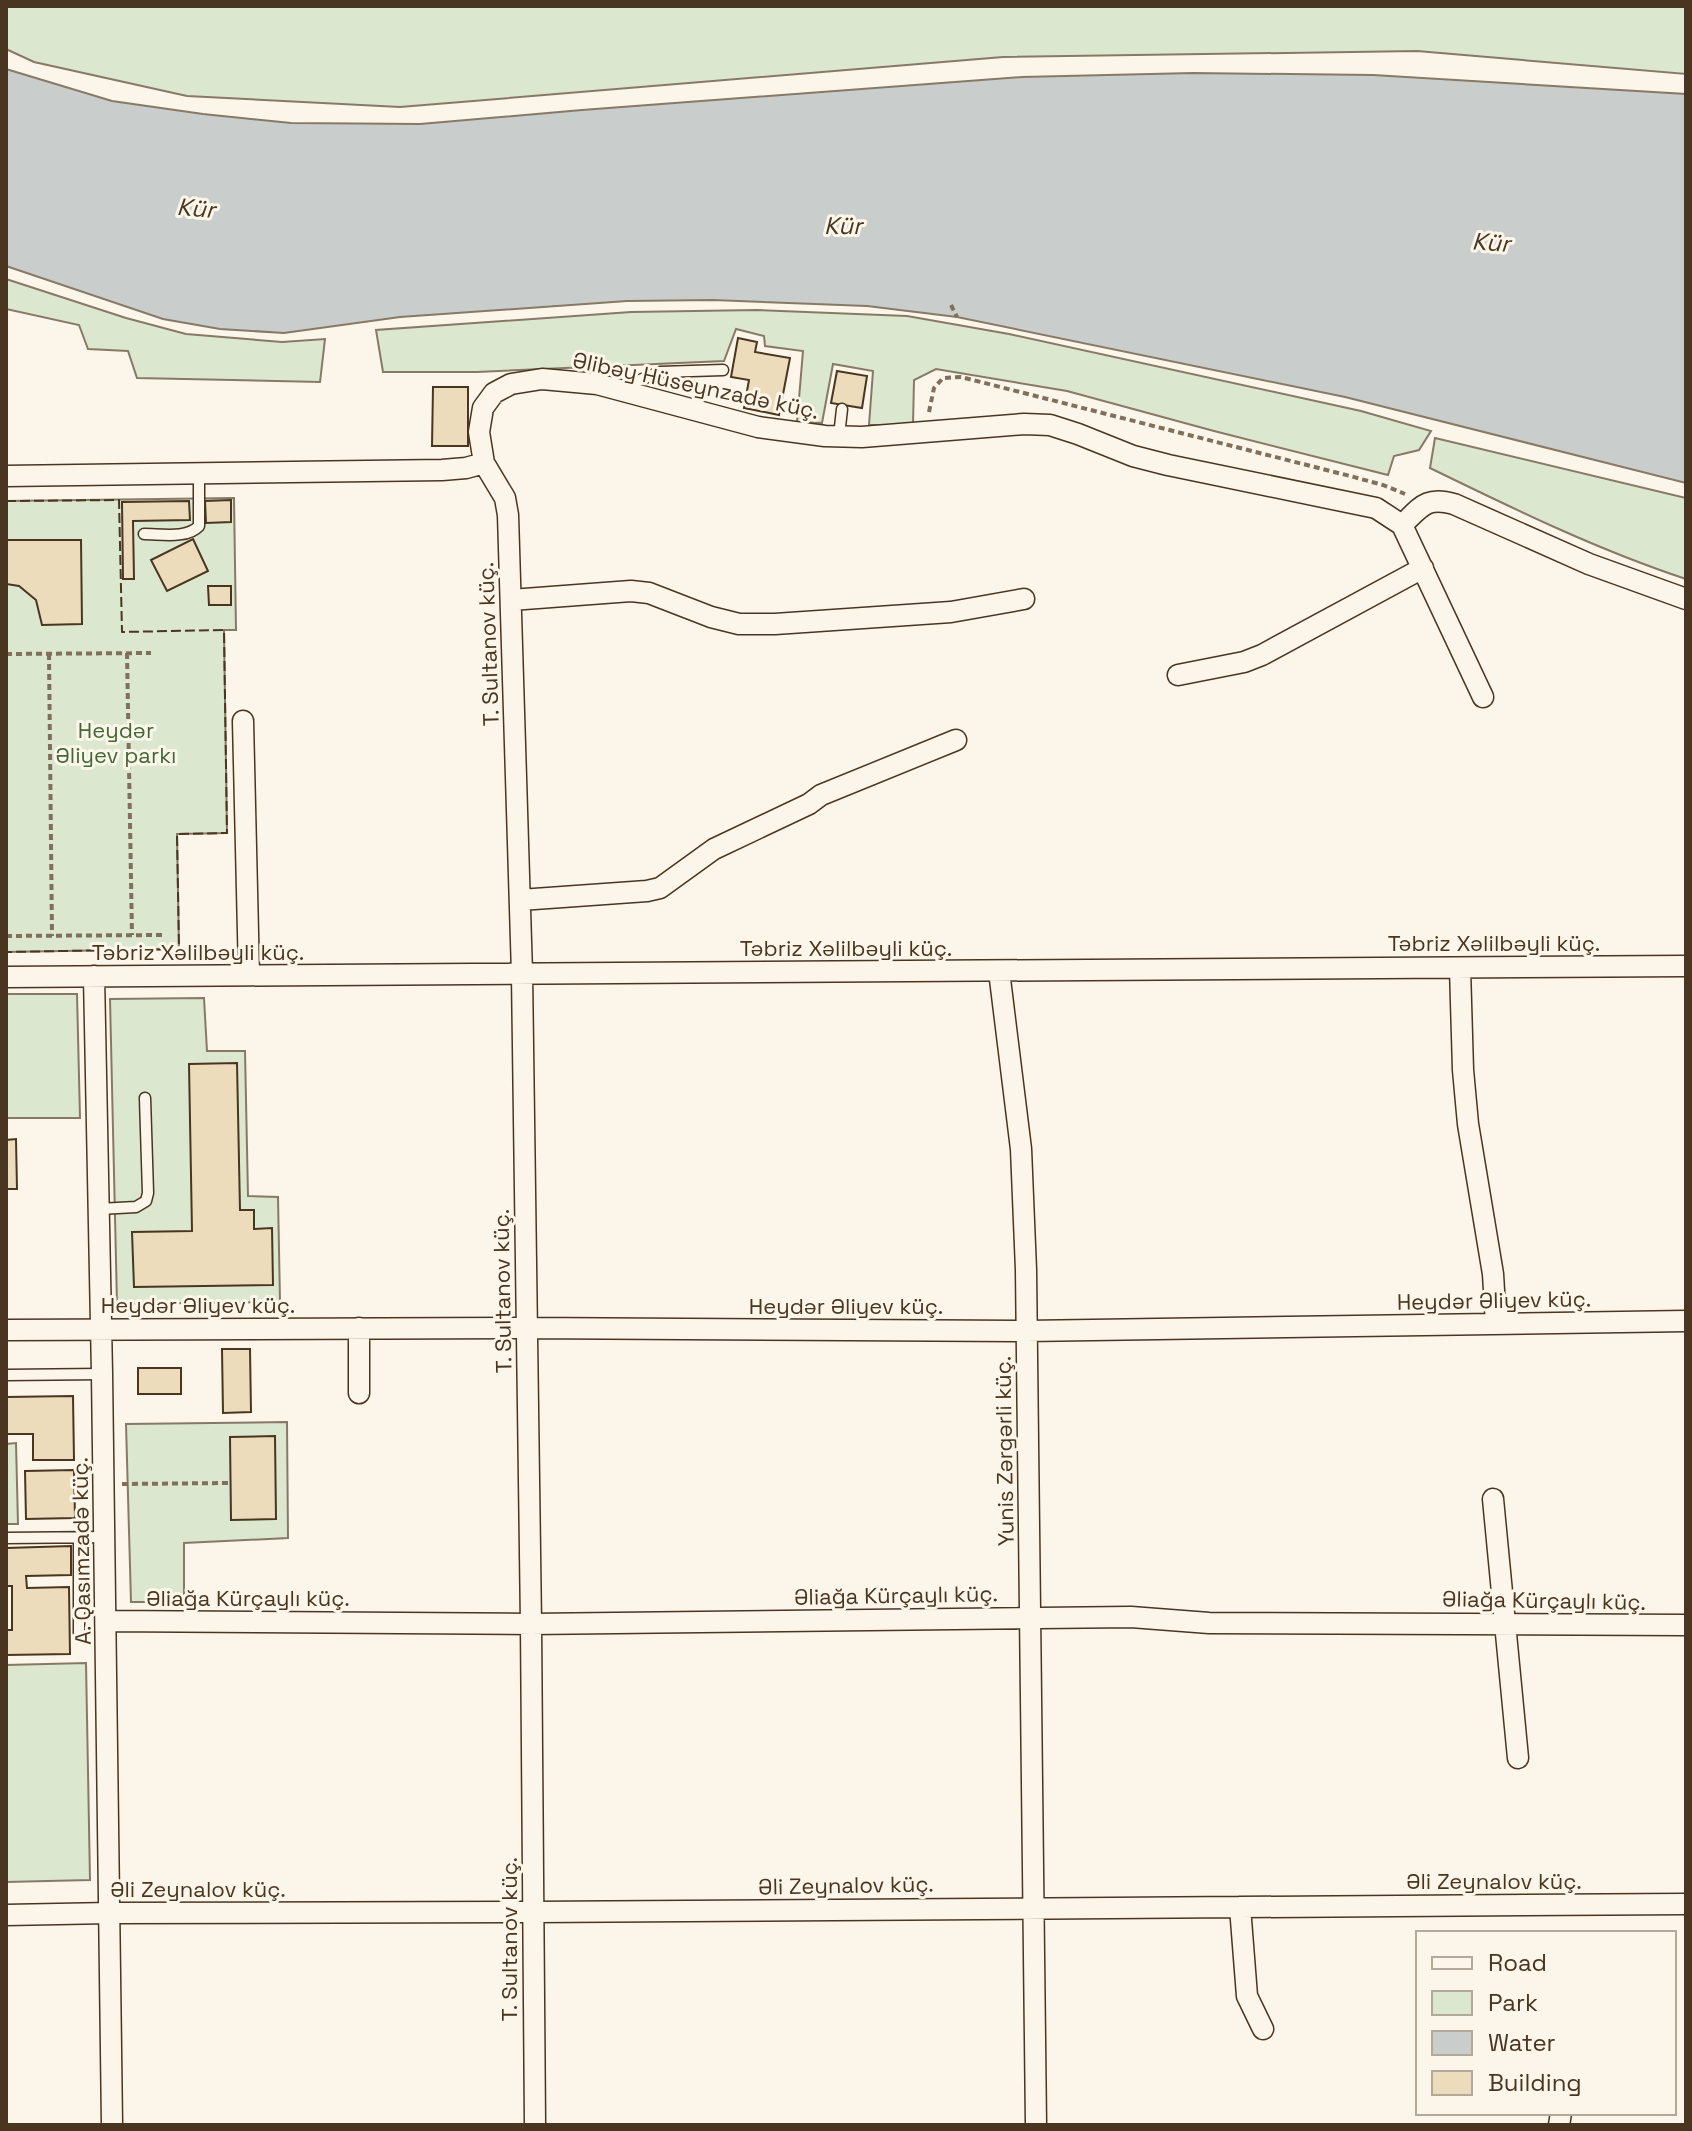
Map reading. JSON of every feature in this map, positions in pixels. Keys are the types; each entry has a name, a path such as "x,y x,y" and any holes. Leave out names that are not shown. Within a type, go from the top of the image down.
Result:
{"street":[{"name":"Əlibəy Hüseynzadə küç.","path":"484,463 479,432 483,408 494,393 511,384 542,379 597,384 787,432 862,437 1024,424 1050,425 1156,462 1376,508 1402,525"},
{"path":"6,476 442,470 484,463"},
{"name":"T. Sultanov küç.","path":"484,463 505,498 511,600 522,974 535,2125"},
{"path":"1483,697 1402,525 1426,502 1440,500 1454,504 1589,564 1686,599"},
{"path":"1178,675 1244,662 1262,655 1423,568"},
{"path":"511,600 631,591 649,593 725,621 775,624 951,612 1024,599"},
{"path":"243,721 249,975"},
{"path":"520,900 660,888 714,849 738,836 809,804 821,795 956,740"},
{"name":"Təbriz Xəlilbəyli küç.","path":"6,977 1686,966"},
{"path":"1460,968 1465,1097 1493,1274 1496,1324"},
{"name":"Yunis Zərgərli küç.","path":"999,971 1021,1149 1027,1331 1036,2125"},
{"name":"A. Qasımzadə küç.","path":"94,976 102,1330 112,2125"},
{"name":"Heydər Əliyev küç.","path":"6,1330 526,1328 1027,1331 1686,1321"},
{"path":"359,1328 359,1393"},
{"path":"1493,1499 1518,1758"},
{"name":"Əliağa Kürçaylı küç.","path":"106,1621 531,1624 1131,1617 1209,1623 1686,1625"},
{"name":"Əli Zeynalov küç.","path":"6,1915 1686,1904"},
{"path":"1240,1907 1247,1996 1263,2029"}],"lane":[{"path":"618,389 660,372 723,370"},
{"path":"839,436 842,409"},
{"path":"144,534 189,533 196,530 199,526 199,473"},
{"path":"99,1209 136,1207 146,1201 145,1098"},
{"path":"6,1375 102,1374"},
{"path":"79,1537 79,1633"},
{"path":"6,1538 105,1537"}],"path":[{"path":"951,305 957,317"},
{"path":"929,431 934,388 943,378 961,377 1350,476 1426,502"},
{"path":"127,653 132,935"},
{"path":"6,654 151,653"},
{"path":"49,654 52,936"},
{"path":"6,936 165,935"},
{"path":"104,1484 231,1483"}],"green space":[{"path":"6,6 1686,6 1686,74 1417,51 1003,57 400,107 187,96 34,62 6,49"},
{"path":"6,279 186,334 282,342 325,339 320,382 137,378 128,351 88,349 79,325 6,309"},
{"path":"757,310 907,316 1009,334 1361,411 1431,431 1419,450 1394,456 1388,475 1067,391 936,369 914,380 913,425 869,425 873,371 833,364 822,423 797,422 803,351 765,346 764,336 736,329 724,361 477,372 383,372 376,330 631,312"},
{"path":"1435,438 1686,498 1686,579 1588,542 1430,468"},
{"name":"Heydər Əliyev parkı","path":"234,498 236,630 224,630 227,833 177,834 179,949 6,952 6,501"},
{"path":"6,994 77,994 80,1118 6,1118"},
{"path":"204,998 207,1051 245,1051 248,1196 278,1197 280,1302 117,1304 110,999"},
{"path":"287,1422 288,1538 184,1543 184,1602 131,1602 126,1424"},
{"path":"16,1443 18,1524 6,1524 6,1444"},
{"path":"86,1663 90,1880 6,1882 6,1665"}],"water":[{"name":"Kür","path":"6,69 112,101 291,123 420,124 1022,77 1193,73 1373,75 1686,94 1686,483 1345,397 957,317 867,306 713,300 627,301 400,317 284,333 220,329 163,319 6,266"}],"building":[{"path":"738,338 757,342 755,352 790,358 779,415 744,408 749,380 731,377"},
{"path":"837,371 867,376 862,408 831,403"},
{"path":"433,387 468,387 468,446 432,446"},
{"path":"231,500 231,522 206,523 205,501"},
{"path":"189,501 190,520 133,521 134,579 123,579 122,502"},
{"path":"193,539 208,571 167,591 151,560"},
{"path":"6,540 81,540 82,624 42,625 36,600 19,586 6,584"},
{"path":"208,586 231,586 231,605 209,605"},
{"path":"237,1063 240,1210 254,1210 254,1229 272,1228 273,1285 134,1287 132,1232 192,1231 189,1064"},
{"path":"16,1139 17,1189 6,1189 6,1140"},
{"path":"222,1349 250,1349 251,1412 223,1413"},
{"path":"138,1368 181,1368 181,1394 138,1394"},
{"path":"73,1396 74,1460 33,1460 33,1434 6,1434 6,1397"},
{"path":"275,1436 276,1519 231,1520 230,1437"},
{"path":"74,1470 75,1518 26,1519 25,1471"},
{"path":"71,1546 71,1575 26,1576 27,1588 69,1587 70,1654 6,1655 6,1630 12,1630 12,1586 6,1586 6,1548"}],"fence":[{"path":"6,501 119,500 122,632 224,630 227,833 177,834 179,949 6,952"}]}
